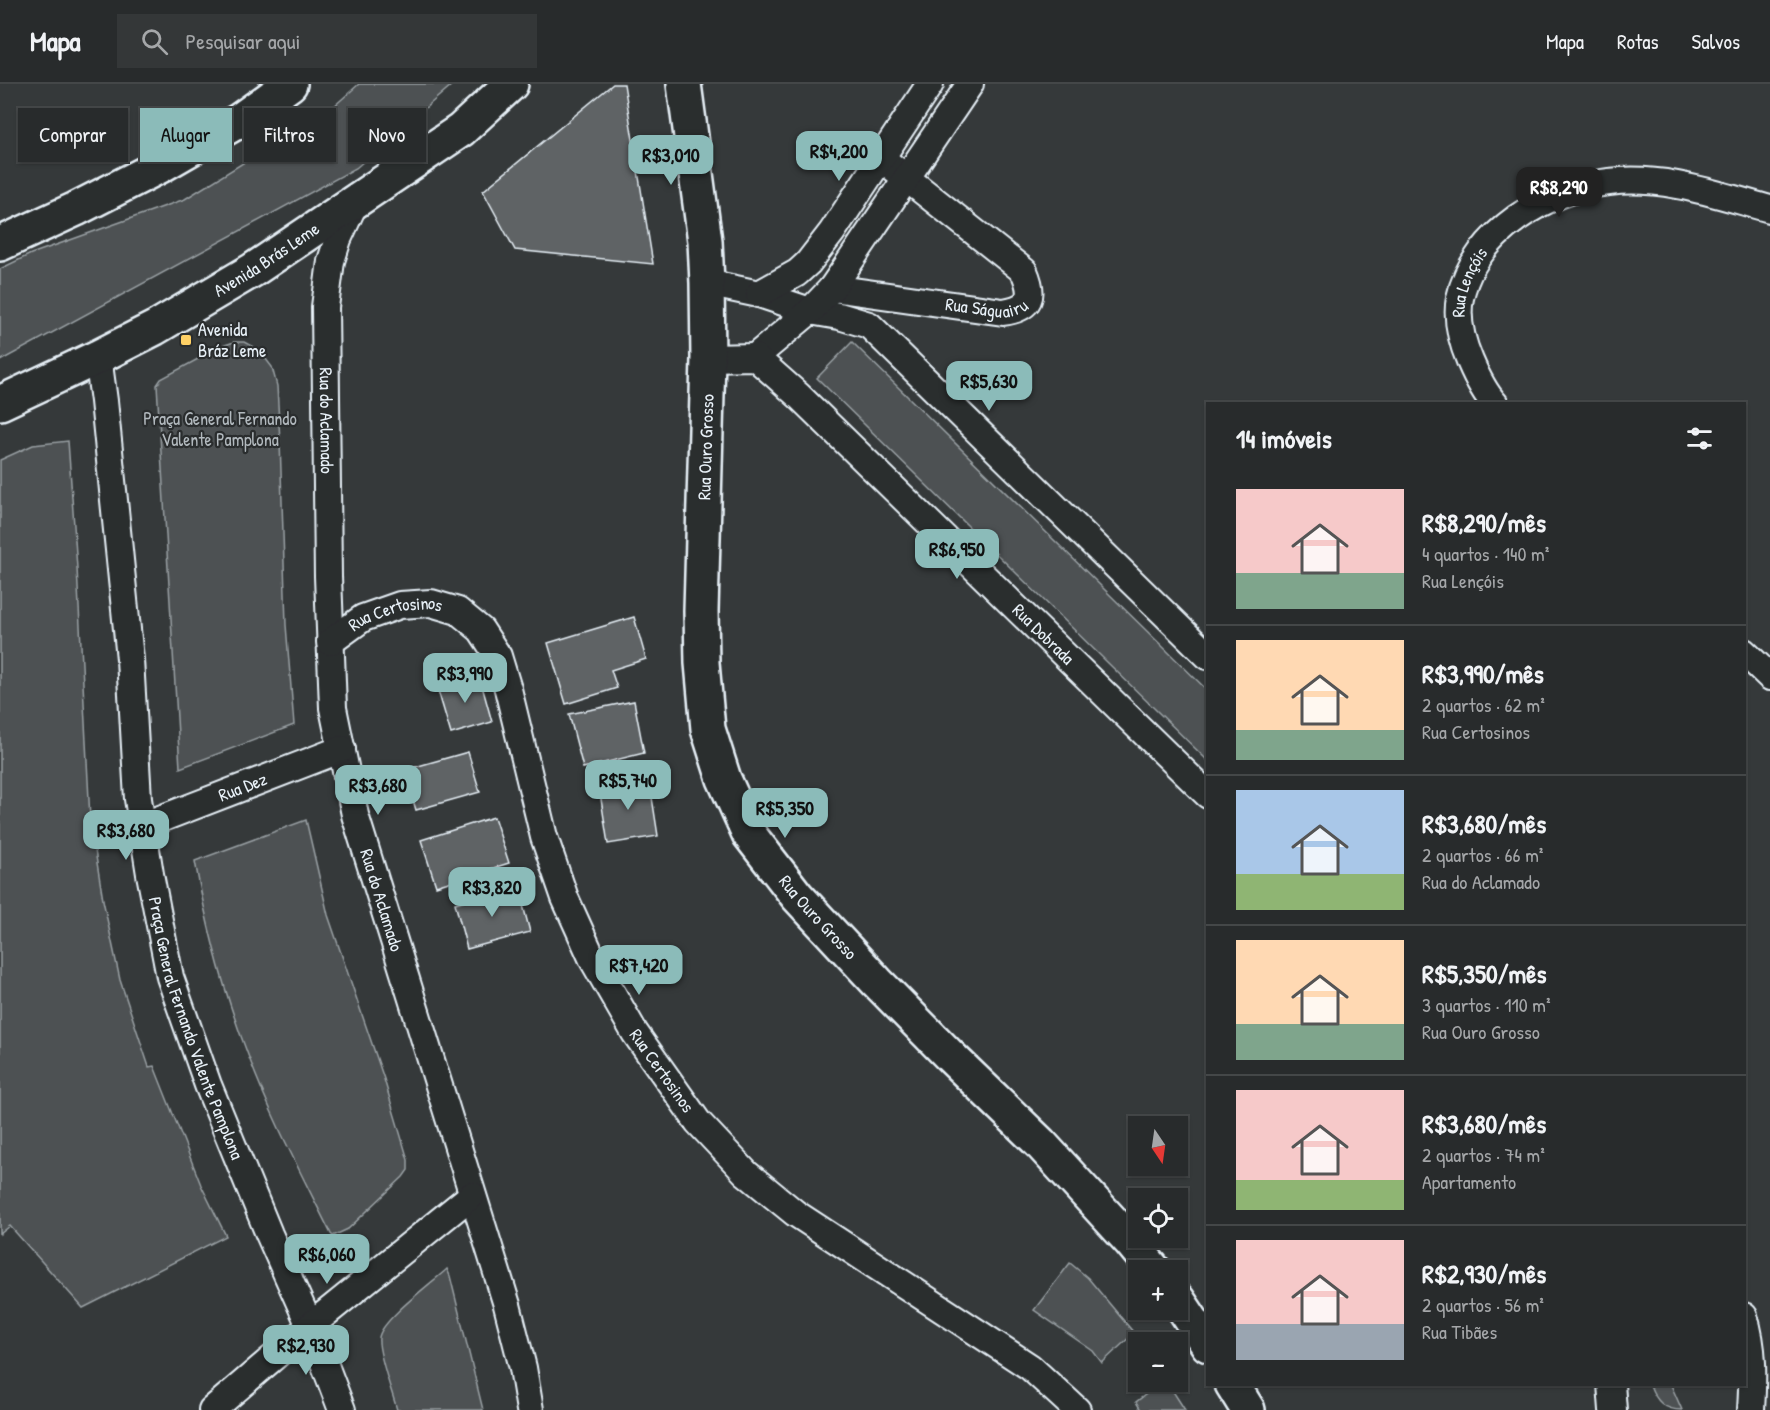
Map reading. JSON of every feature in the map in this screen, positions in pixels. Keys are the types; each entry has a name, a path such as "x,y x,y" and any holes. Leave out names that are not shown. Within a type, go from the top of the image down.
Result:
{"street":[{"path":"0,244 76,209 162,165 240,120 290,84"},
{"name":"Avenida Brás Leme","path":"0,403 155,328 253,270 460,130 512,84"},
{"name":"Rua Ouro Grosso","path":"684,84 705,242 707,283 708,358 702,663 708,729 724,779 749,834 797,896 885,990 1040,1143 1146,1260"},
{"path":"759,294 797,273 808,262 832,232 930,84"},
{"path":"708,358 756,357 810,311 832,288 970,84"},
{"name":"Rua Ságuairu","path":"832,288 1003,312 1016,310 1025,304 1031,294 1024,271 881,158"},
{"name":"Rua Lençóis","path":"1494,402 1475,374 1465,350 1460,326 1460,300 1466,279 1477,258 1494,236 1517,219 1546,200 1585,186 1611,181 1642,181 1681,186 1770,209"},
{"name":"Rua do Aclamado","path":"356,200 338,239 331,261 325,307 328,576 333,708 355,815 507,1305 523,1368 530,1410"},
{"path":"707,283 759,294 810,311 839,315 869,325 1206,654"},
{"name":"Praça General Fernando Valente Pamplona","path":"98,357 130,659 138,800 170,977 208,1085 269,1234 310,1326 342,1410"},
{"name":"Rua Dobrada","path":"756,357 808,404 1206,793"},
{"name":"Rua Certosinos","path":"330,642 363,618 400,605 431,603 458,611 481,630 498,656 544,837 565,898 593,960 635,1033 698,1122 746,1173 795,1213 1030,1366 1077,1410"},
{"path":"1746,654 1770,678"},
{"name":"Rua Dez","path":"142,826 342,749"},
{"path":"212,1410 310,1326 472,1195"},
{"path":"1188,1315 1206,1343"},
{"path":"1746,1322 1753,1361 1751,1410"},
{"path":"1233,1386 1248,1410"},
{"path":"1611,1386 1613,1410"}],"green space":[{"path":"359,84 453,84 425,108 348,108 348,162 363,162 356,168 0,361 0,269 31,254 185,199 245,162 336,162 336,108 332,108"},
{"name":"Praça General Fernando Valente Pamplona","path":"244,342 259,350 272,367 277,386 286,625 294,725 180,768 157,385 161,379 222,346"},
{"path":"852,342 1206,689 1206,759 817,378"},
{"path":"68,441 90,819 103,900 120,980 149,1067 154,1066 201,1185 226,1236 83,1308 10,1226 0,1234 0,460 33,445"},
{"path":"306,820 328,915 384,1079 408,1160 408,1170 403,1177 348,1229 333,1236 277,1123 239,1032 217,960 195,861"},
{"path":"1070,1263 1088,1278 1133,1332 1128,1332 1128,1339 1102,1363 1093,1351 1034,1310"},
{"path":"447,1269 483,1410 397,1410 383,1363 379,1338 397,1312"},
{"path":"1650,1386 1671,1386 1682,1410 1661,1404"},
{"path":"1149,1392 1173,1392 1185,1410 1141,1410 1136,1402"}],"building":[{"path":"613,84 624,84 653,264 515,250 483,191"},
{"path":"634,617 646,659 611,670 617,688 566,704 548,643"},
{"path":"479,675 492,722 451,734 437,687"},
{"path":"634,701 644,753 583,768 569,714"},
{"path":"468,752 480,792 416,810 404,770"},
{"path":"649,778 658,836 608,844 599,786"},
{"path":"494,817 509,863 436,886 421,840"},
{"path":"518,886 530,932 467,949 455,903"}],"place":[{"name":"Avenida Bráz Leme","path":"186,340"}]}
